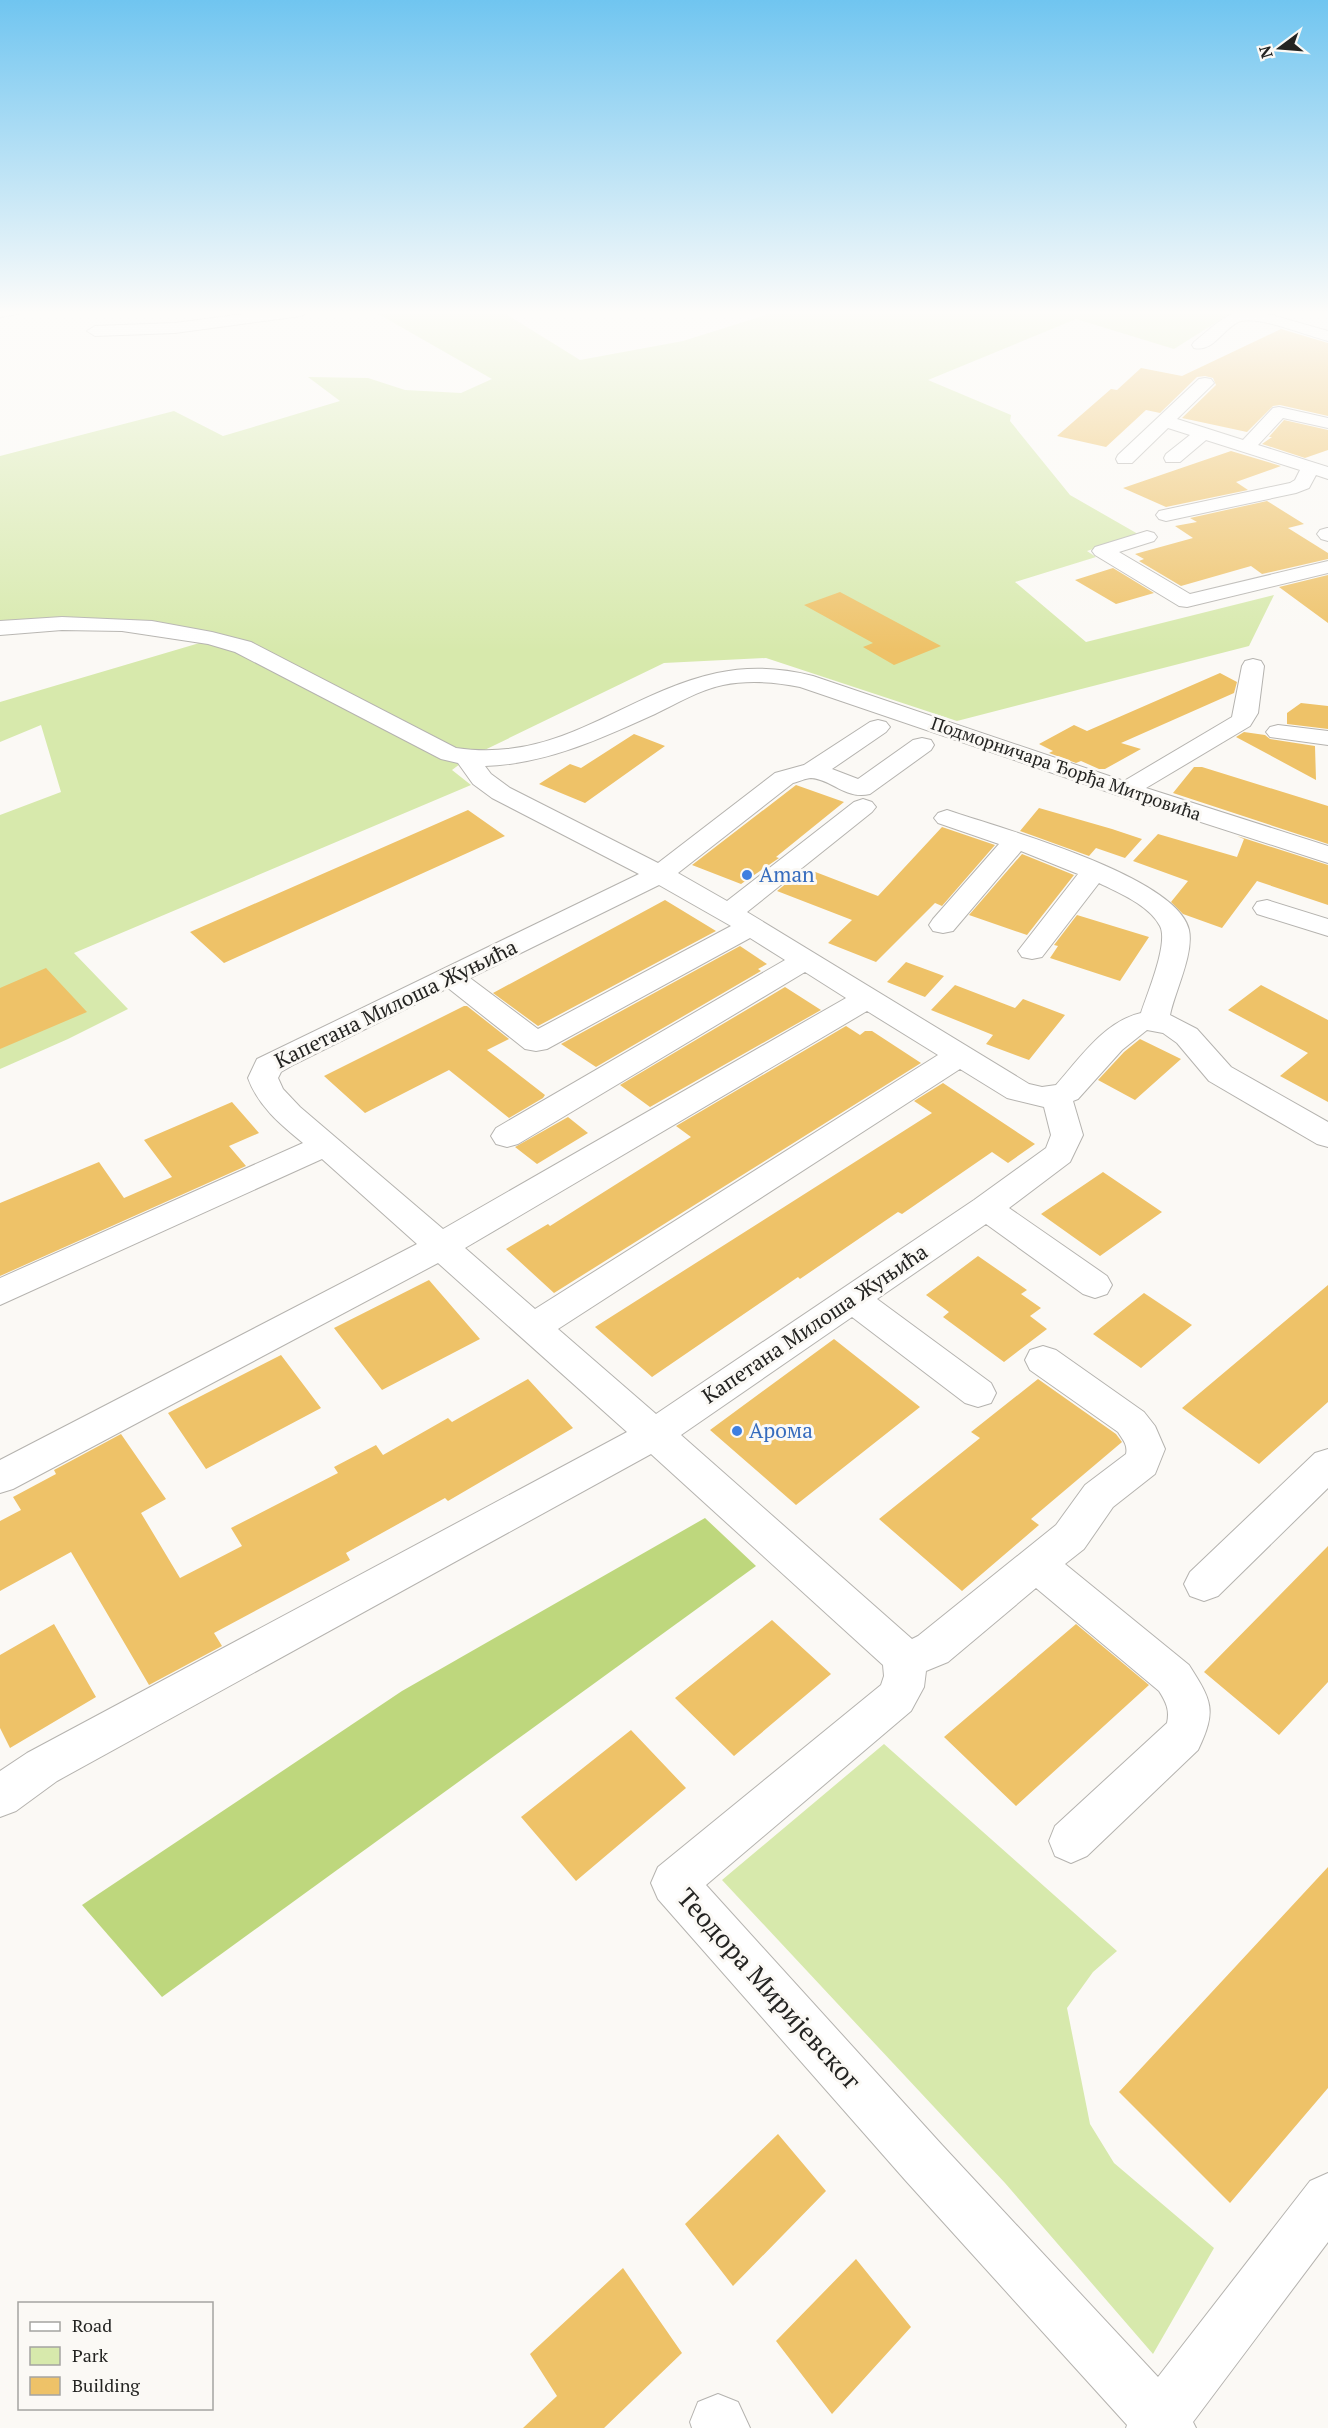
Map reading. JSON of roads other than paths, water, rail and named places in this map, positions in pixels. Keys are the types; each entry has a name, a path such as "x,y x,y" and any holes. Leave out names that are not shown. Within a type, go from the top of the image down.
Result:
{"street":[{"path":"1125,459 1161,424"},
{"path":"1175,424 1320,471"},
{"path":"1246,447 1267,424"},
{"path":"1173,458 1204,433"},
{"path":"1166,515 1296,487 1320,471"},
{"path":"1147,537 1102,551 1187,601 1328,567"},
{"path":"0,628 65,623 126,623 214,638 243,647 450,754 468,758 482,779 501,793 660,874 740,919 1018,1091 1044,1097 1056,1097 1066,1092 1128,1026 1154,1021 1177,1029 1188,1037 1201,1050 1212,1068 1220,1074 1328,1136"},
{"path":"1126,790 1242,721 1246,713 1253,666"},
{"name":"Подморничара Ђорђа Митровића","path":"468,758 511,756 557,746 716,680 751,674 805,681 1126,790 1328,855"},
{"name":"Капетана Милоша Жуњића","path":"878,727 813,770 784,777 660,874 268,1066 262,1078 265,1086 273,1097 326,1145 653,1435 986,1208 1059,1154 1067,1136 1066,1124 1056,1097"},
{"path":"1278,732 1328,738"},
{"path":"813,770 861,789 922,745"},
{"path":"450,976 536,1042 740,919 863,807"},
{"path":"947,818 1126,884 1164,912 1175,928 1170,964 1158,999 1154,1021"},
{"path":"943,925 1015,842"},
{"path":"1032,951 1094,871"},
{"path":"1267,908 1328,928"},
{"path":"507,1136 807,959"},
{"path":"0,1478 441,1246 869,997"},
{"path":"532,1328 961,1054"},
{"path":"0,1292 326,1145"},
{"path":"986,1208 1095,1286"},
{"path":"852,1299 978,1393"},
{"path":"0,1796 42,1767 653,1435 885,1639 904,1661 933,1649 1070,1537 1099,1496 1142,1463 1146,1449 1142,1437 1131,1422 1043,1360"},
{"path":"1203,1584 1328,1464"},
{"path":"1036,1564 1174,1678 1189,1703 1191,1714 1190,1723 1183,1736 1071,1841"},
{"name":"Теодора Миријевског","path":"904,1661 906,1683 896,1698 674,1883 1161,2425"},
{"path":"1161,2425 1328,2199"}],"place":[{"name":"Aman","path":"747,875"},
{"name":"Арома","path":"737,1431"}]}
